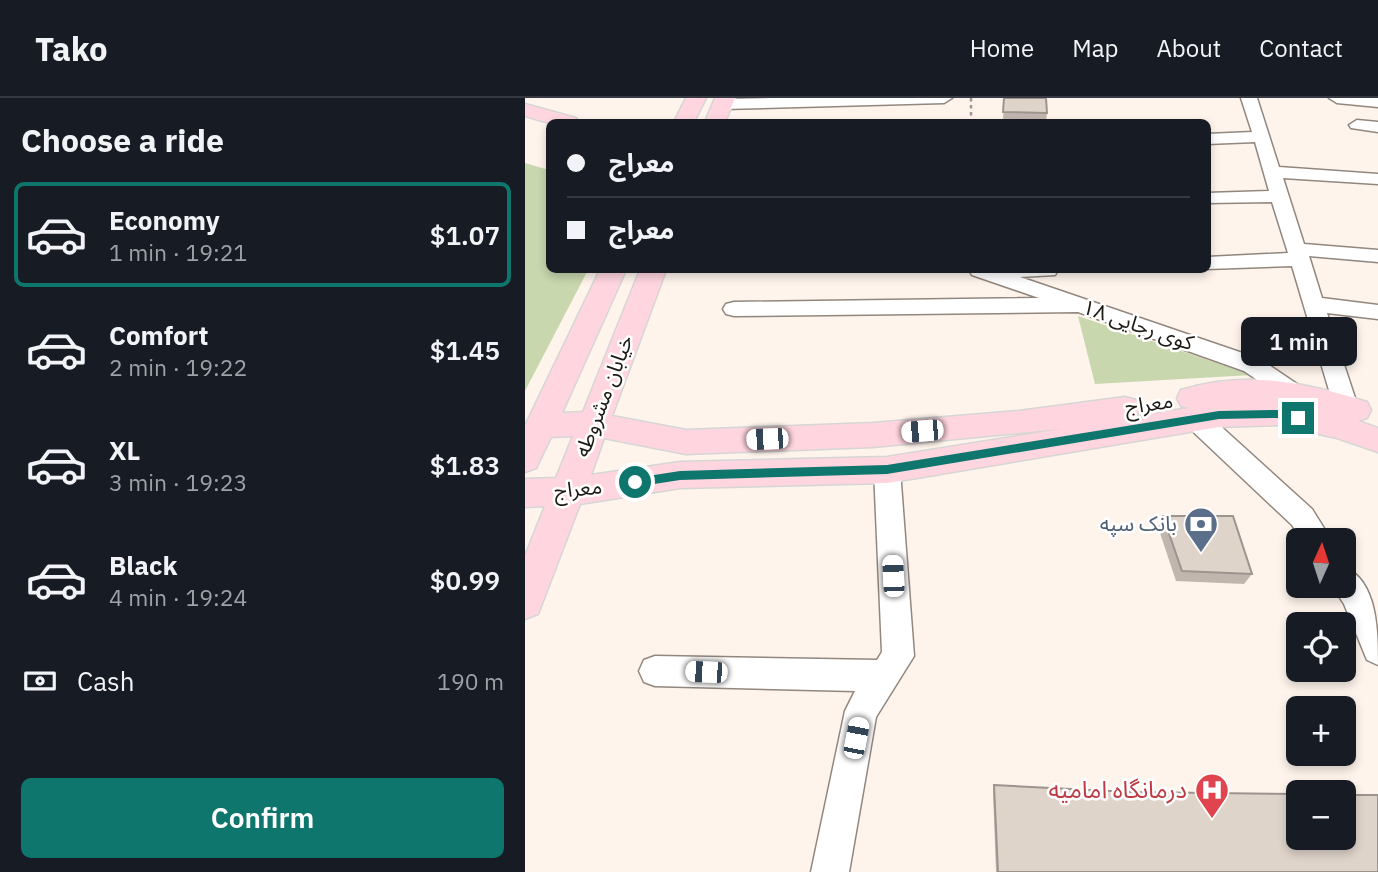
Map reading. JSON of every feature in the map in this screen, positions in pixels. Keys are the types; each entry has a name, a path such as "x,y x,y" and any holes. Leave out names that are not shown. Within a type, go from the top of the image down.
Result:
{"main road":[{"path":"684,119 696,98"},
{"path":"525,110 558,119"},
{"path":"525,122 546,129"},
{"name":"خیابان مشروطه","path":"525,459 612,273"},
{"name":"خیابان مشروطه","path":"525,602 652,273"},
{"path":"599,299 641,299"},
{"name":"معراج","path":"541,425 593,424 686,442 873,435 1006,424 1241,391 1292,392 1378,418"},
{"name":"معراج","path":"525,493 567,492 680,475 887,470 1219,415 1277,414 1340,427 1378,440"},
{"path":"680,475 686,442"}],"street":[{"path":"721,108 944,98"},
{"path":"1249,98 1346,407"},
{"path":"1337,98 1378,102"},
{"path":"1357,125 1378,127"},
{"path":"1211,139 1261,137"},
{"path":"1272,172 1378,179"},
{"path":"1211,198 1280,196"},
{"path":"1211,263 1297,254 1378,256"},
{"name":"کوی رجایی ۱۸","path":"989,273 1252,365 1292,392"},
{"path":"1314,304 1378,312"},
{"path":"734,309 1079,305"},
{"path":"1196,419 1303,517 1310,528"},
{"path":"830,872 861,711 898,656 887,470"},
{"path":"1356,598 1378,650"},
{"path":"655,671 884,676"}],"path":[{"path":"971,98 971,119"}],"green space":[{"path":"525,163 546,169 546,273 586,273 525,391"},
{"path":"1078,316 1252,375 1095,384"}],"building":[{"path":"1004,98 1046,98 1047,113 1003,112"},
{"name":"بانک سپه","path":"1163,516 1233,516 1252,574 1182,571"},
{"path":"994,785 1130,792 1286,794 1286,850 1356,850 1356,795 1378,795 1378,872 998,872"}],"place":[{"name":"بانک سپه","path":"1201,554"},
{"name":"درمانگاه امامیه","path":"1212,820"}],"route":[{"path":"635,482 680,475 887,470 1219,415 1277,414 1298,418"}]}
